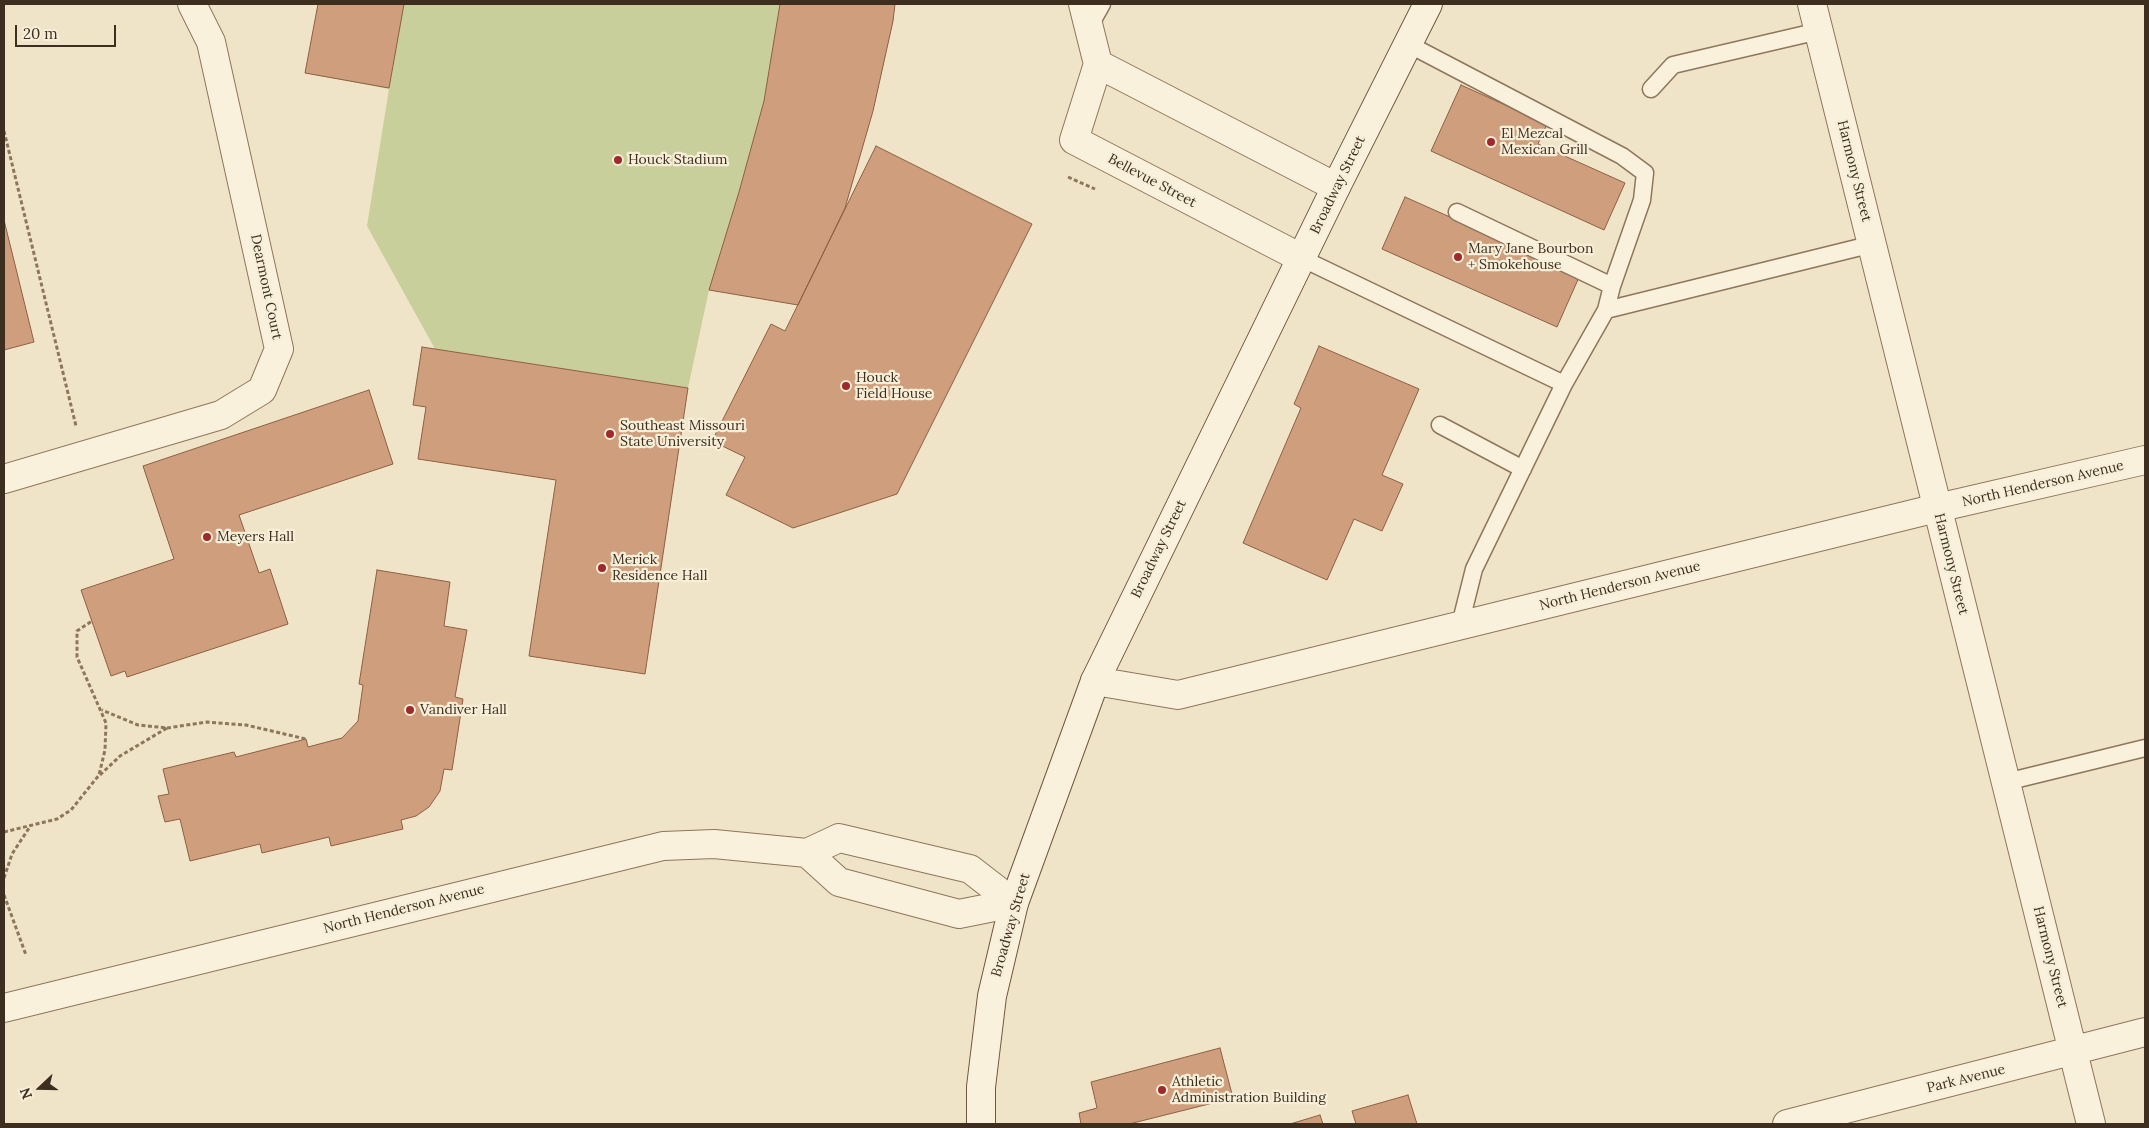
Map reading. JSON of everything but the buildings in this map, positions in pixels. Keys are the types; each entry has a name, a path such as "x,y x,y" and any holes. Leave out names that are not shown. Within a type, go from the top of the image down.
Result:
{"street":[{"name":"Dearmont Court","path":"4,479 222,416 262,390 279,348 212,42 192,4"},
{"name":"Harmony Street","path":"1812,4 2091,1124"},
{"name":"Broadway Street","path":"981,1124 981,1087 992,996 1014,903 1094,681 1408,44 1422,6"},
{"path":"1086,16 1098,64 1336,187"},
{"name":"Bellevue Street","path":"1098,64 1074,140 1302,258"},
{"name":"North Henderson Avenue","path":"1094,681 1178,695 1937,508 2145,460"},
{"path":"839,838 970,868 1014,903 959,914 839,882 807,853 839,838"},
{"name":"North Henderson Avenue","path":"4,1008 663,846 714,844 807,853"},
{"name":"Park Avenue","path":"1787,1124 2145,1032"}],"lane":[{"path":"1086,16 1102,4"},
{"path":"1651,89 1673,65 1819,32"},
{"path":"1408,44 1622,156 1645,173 1642,200 1612,286 1606,310 1564,384 1474,569 1460,625"},
{"path":"1457,212 1612,286"},
{"path":"1606,310 1873,244"},
{"path":"1302,258 1564,384"},
{"path":"1440,425 1524,469"},
{"path":"2006,782 2145,748"}],"path":[{"path":"4,131 83,456"},
{"path":"92,621 77,631 77,657 106,723 105,750 99,775"},
{"path":"101,709 138,726 167,728 207,722 246,725 306,739"},
{"path":"4,832 57,818 71,810 99,775 120,756 167,728"},
{"path":"4,878 12,854 31,825"},
{"path":"4,895 26,955"}],"green space":[{"name":"Houck Stadium","path":"318,4 895,4 873,111 845,208 798,305 709,290 688,388 435,349 367,226 389,89 305,73"}],"place":[{"name":"El Mezcal Mexican Grill","path":"1491,142"},
{"name":"Houck Stadium","path":"618,160"},
{"name":"Mary Jane Bourbon + Smokehouse","path":"1458,257"},
{"name":"Houck Field House","path":"846,386"},
{"name":"Southeast Missouri State University","path":"610,434"},
{"name":"Meyers Hall","path":"207,537"},
{"name":"Merick Residence Hall","path":"602,568"},
{"name":"Vandiver Hall","path":"410,710"},
{"name":"Athletic Administration Building","path":"1162,1090"}]}
